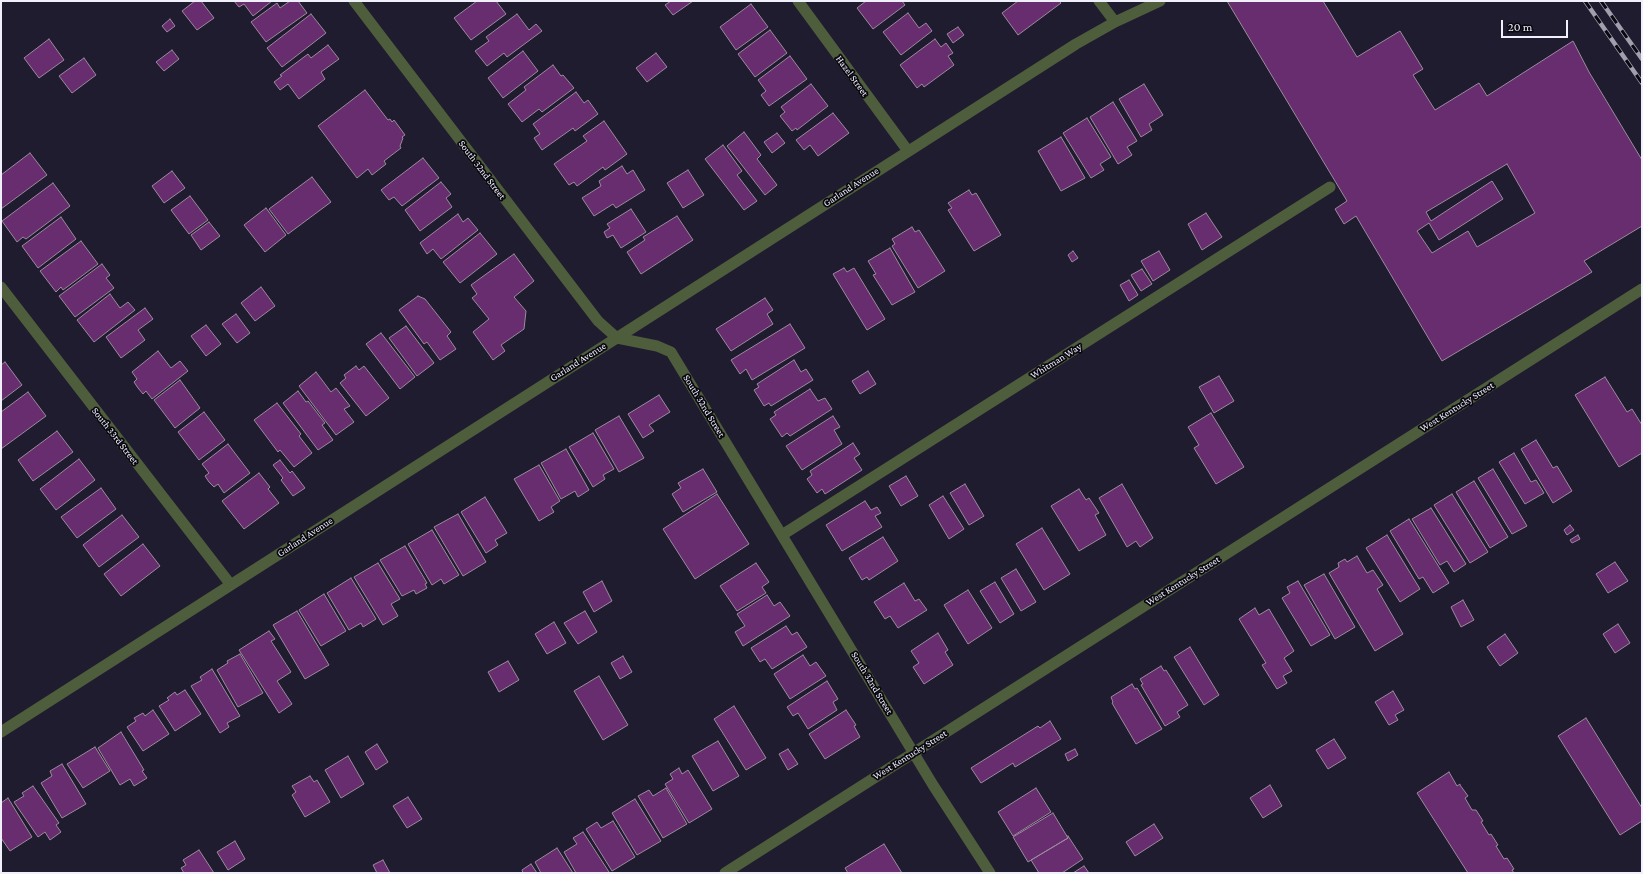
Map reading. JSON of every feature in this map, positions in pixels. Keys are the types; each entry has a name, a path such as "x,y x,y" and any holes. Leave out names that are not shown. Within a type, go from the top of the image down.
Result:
{"street":[{"name":"South 32nd Street","path":"354,1 598,321 617,338 657,346 672,352 933,785 990,873"},
{"name":"Hazel Street","path":"798,1 908,150"},
{"path":"1099,1 1114,22"},
{"name":"Garland Avenue","path":"1,732 908,150 1076,44 1114,22 1160,1"},
{"name":"Whitman Way","path":"782,535 1330,187"},
{"name":"South 33rd Street","path":"1,287 231,585"},
{"name":"West Kentucky Street","path":"725,873 1642,289"}],"building":[{"path":"195,1 201,1 214,18 197,30 182,11"},
{"path":"234,1 272,1 253,16 244,4 239,7"},
{"path":"290,1 298,1 307,13 266,42 251,22 277,3 280,8"},
{"path":"477,1 496,1 506,14 471,40 454,18"},
{"path":"671,1 693,1 673,15 665,5"},
{"path":"866,1 902,1 905,5 873,29 857,8"},
{"path":"1018,1 1059,1 1061,3 1018,35 1002,13"},
{"path":"1227,1 1323,1 1357,57 1400,31 1423,69 1413,75 1435,110 1479,83 1487,96 1573,41 1589,72 1642,160 1642,226 1584,261 1592,272 1442,361 1356,216 1344,224 1335,209 1347,201","holes":["1507,164 1535,213 1477,247 1468,231 1432,253 1417,231 1429,223 1439,240 1503,199 1492,181 1431,221 1426,212"]},
{"path":"751,4 768,27 736,50 720,27"},
{"path":"908,13 919,28 926,23 932,31 901,55 883,32"},
{"path":"311,14 326,33 282,67 267,48"},
{"path":"517,14 529,30 536,24 542,31 507,57 504,53 487,66 475,51 489,41 486,37"},
{"path":"170,19 175,26 167,32 162,26"},
{"path":"958,27 964,35 953,43 947,34"},
{"path":"770,30 787,53 755,77 738,54"},
{"path":"49,39 64,60 39,78 24,58"},
{"path":"935,39 941,47 946,43 953,53 948,56 954,65 924,87 922,84 917,88 900,65"},
{"path":"328,45 339,59 321,72 325,79 299,99 288,84 280,90 274,82 282,76 280,75 308,54 311,58"},
{"path":"172,50 179,59 164,71 156,62"},
{"path":"523,51 538,71 503,98 488,78"},
{"path":"656,53 667,67 647,82 636,68"},
{"path":"790,56 807,79 769,106 761,95 766,91 758,80"},
{"path":"84,58 96,75 72,93 59,76"},
{"path":"553,65 561,76 563,75 574,88 542,112 539,109 522,122 508,104 526,90 524,87"},
{"path":"811,84 828,106 797,130 796,128 792,131 780,116 785,112 781,107"},
{"path":"1144,84 1163,115 1149,124 1152,130 1141,137 1119,99"},
{"path":"365,90 388,120 390,119 392,122 394,120 405,135 402,137 401,148 384,161 386,164 372,175 368,169 357,178 318,126"},
{"path":"576,92 584,103 588,100 598,114 575,131 573,128 542,150 534,138 540,134 533,124"},
{"path":"1113,102 1137,141 1127,147 1132,155 1118,164 1090,117"},
{"path":"833,113 849,133 818,156 810,145 804,150 796,140"},
{"path":"1087,118 1111,157 1100,164 1104,170 1091,178 1063,133"},
{"path":"604,121 627,154 605,170 603,167 577,186 574,182 569,185 554,164 587,141 583,136"},
{"path":"744,132 761,155 757,159 777,185 765,195 727,146"},
{"path":"777,133 785,143 772,153 764,142"},
{"path":"1061,137 1085,178 1061,191 1038,151"},
{"path":"723,145 742,171 737,175 757,201 744,210 705,159"},
{"path":"30,153 47,175 1,209 1,175"},
{"path":"423,158 439,178 402,206 394,197 389,200 381,190"},
{"path":"622,166 627,174 633,170 645,190 616,208 613,204 594,216 582,198 601,186 599,181"},
{"path":"688,170 704,195 683,208 667,183"},
{"path":"172,171 185,188 164,203 152,186"},
{"path":"312,177 331,202 288,234 269,209"},
{"path":"441,182 451,194 446,198 452,207 420,231 405,210"},
{"path":"53,183 70,206 26,239 23,237 17,242 2,221"},
{"path":"969,190 972,195 976,193 1001,235 974,251 948,210 952,208 948,203"},
{"path":"190,196 208,220 189,234 171,210"},
{"path":"266,208 286,235 265,252 244,225"},
{"path":"631,209 646,232 621,248 613,235 607,238 604,232 610,228 607,224"},
{"path":"1206,213 1222,237 1202,250 1188,224"},
{"path":"458,214 463,222 468,218 478,230 441,259 433,249 427,254 420,243"},
{"path":"677,216 693,240 641,274 627,252 645,240 643,237"},
{"path":"61,217 76,239 38,268 22,246"},
{"path":"209,222 220,236 201,250 191,235"},
{"path":"912,227 915,232 919,230 945,271 918,288 892,246 895,244 892,239"},
{"path":"480,233 497,254 460,283 443,262"},
{"path":"81,241 98,264 63,290 61,287 56,292 40,271"},
{"path":"890,248 915,292 892,305 873,275 876,274 868,261"},
{"path":"1073,251 1078,258 1072,262 1068,255"},
{"path":"1159,251 1170,270 1153,281 1141,261"},
{"path":"514,254 534,281 514,297 526,311 524,329 501,345 505,351 493,360 473,332 489,319 472,298 477,294 471,285"},
{"path":"102,264 110,275 106,278 114,288 75,317 59,296"},
{"path":"844,268 847,272 854,268 885,319 867,330 833,274"},
{"path":"1142,269 1152,284 1141,291 1131,275"},
{"path":"1129,280 1138,295 1129,301 1120,285"},
{"path":"261,287 275,306 255,321 241,303"},
{"path":"110,294 120,308 128,302 135,310 94,342 77,320"},
{"path":"418,296 425,299 451,332 447,336 456,349 440,360 427,342 424,344 399,310"},
{"path":"765,298 773,310 767,314 773,324 731,351 716,329"},
{"path":"145,308 153,319 138,330 145,340 121,358 106,337"},
{"path":"236,314 250,333 237,343 222,324"},
{"path":"790,324 805,348 752,380 746,369 740,374 731,360"},
{"path":"206,325 221,344 206,356 191,336"},
{"path":"406,326 434,363 417,376 389,338"},
{"path":"381,333 415,377 400,389 366,344"},
{"path":"158,351 171,368 180,361 188,371 152,399 146,391 143,394 138,388 134,382 137,379 132,372"},
{"path":"794,360 801,372 806,369 813,380 771,406 769,403 764,406 754,390 759,387 757,384"},
{"path":"5,362 22,385 1,401 1,365"},
{"path":"356,366 359,370 364,366 389,398 366,416 340,383 346,378 344,375"},
{"path":"868,371 876,384 860,394 852,381"},
{"path":"316,372 331,392 336,388 350,406 344,409 354,422 336,435 299,386"},
{"path":"1219,376 1234,401 1214,413 1199,387"},
{"path":"1605,377 1627,412 1632,409 1642,425 1642,453 1619,467 1575,395"},
{"path":"180,380 200,408 175,428 154,400"},
{"path":"810,389 818,401 825,398 832,409 790,436 787,433 782,437 770,419 776,415 774,412"},
{"path":"298,391 325,423 322,425 333,440 318,450 283,403"},
{"path":"28,392 46,416 1,449 1,412"},
{"path":"659,395 670,412 649,425 654,431 643,438 628,414"},
{"path":"277,403 301,434 299,436 312,453 294,467 280,450 278,452 254,420"},
{"path":"204,412 225,440 199,460 178,432"},
{"path":"1211,413 1244,467 1216,484 1194,448 1199,445 1188,427"},
{"path":"619,416 644,458 619,472 595,430"},
{"path":"833,416 840,427 834,430 842,444 802,470 786,446"},
{"path":"57,431 73,452 33,481 18,460"},
{"path":"593,433 614,469 603,475 605,479 593,487 569,447"},
{"path":"1536,440 1553,468 1557,466 1572,491 1553,503 1521,449"},
{"path":"853,443 860,454 854,458 862,470 825,494 822,489 817,493 807,479 812,475 810,471"},
{"path":"228,444 250,473 224,493 218,484 214,487 209,482 205,476 209,473 202,464"},
{"path":"566,449 589,490 578,497 575,491 561,499 541,463"},
{"path":"1514,453 1531,482 1536,480 1544,493 1525,504 1499,462"},
{"path":"79,459 95,480 56,510 40,489"},
{"path":"280,460 290,473 292,471 305,488 293,496 281,480 283,478 273,465"},
{"path":"539,465 560,501 551,507 554,512 539,521 514,479"},
{"path":"703,469 717,492 683,512 672,494 681,488 678,483"},
{"path":"1493,469 1527,526 1512,534 1478,478"},
{"path":"259,473 270,487 268,489 279,503 244,529 222,501"},
{"path":"906,476 918,496 901,506 889,486"},
{"path":"1474,481 1508,537 1490,548 1456,492"},
{"path":"965,484 984,516 969,525 950,493"},
{"path":"1122,484 1153,538 1140,547 1136,541 1127,547 1099,498"},
{"path":"101,488 116,509 77,538 61,517"},
{"path":"1079,489 1086,500 1089,498 1099,513 1095,515 1106,535 1079,551 1051,506"},
{"path":"717,494 749,544 695,579 663,529"},
{"path":"1452,494 1488,552 1470,563 1434,505"},
{"path":"943,496 964,529 949,539 929,505"},
{"path":"485,497 507,533 495,540 498,545 486,553 461,512"},
{"path":"865,501 871,510 877,507 881,513 875,516 882,527 842,551 826,525"},
{"path":"1431,508 1466,564 1454,572 1447,561 1440,565 1412,519"},
{"path":"458,514 486,562 463,576 434,527"},
{"path":"122,515 139,537 99,567 83,545"},
{"path":"1409,519 1449,583 1433,593 1423,577 1419,579 1390,531"},
{"path":"1570,525 1574,530 1567,535 1564,530"},
{"path":"1042,528 1070,574 1044,590 1016,544"},
{"path":"432,530 459,575 444,584 441,579 432,585 408,544"},
{"path":"1387,535 1420,589 1400,602 1366,548"},
{"path":"1578,535 1580,539 1572,543 1570,540"},
{"path":"883,537 898,561 869,580 867,577 862,580 849,558"},
{"path":"143,544 160,566 121,596 104,574"},
{"path":"405,546 427,583 425,584 427,588 416,594 414,590 402,596 380,560"},
{"path":"1357,556 1367,573 1373,570 1383,585 1377,589 1403,634 1375,651 1329,573 1339,567 1338,563 1345,559 1347,562"},
{"path":"1615,562 1628,581 1608,593 1596,574"},
{"path":"378,563 400,599 391,604 398,616 383,625 354,577"},
{"path":"756,563 769,582 762,587 766,593 737,611 720,586"},
{"path":"1016,569 1036,602 1021,611 1001,578"},
{"path":"1324,574 1355,627 1335,639 1304,585"},
{"path":"351,578 376,619 363,627 361,623 349,630 327,593"},
{"path":"602,581 612,601 594,612 583,592"},
{"path":"1298,581 1330,635 1311,646 1282,598 1290,593 1287,587"},
{"path":"995,582 1014,614 1000,623 980,591"},
{"path":"904,583 915,601 919,599 927,610 898,628 890,616 885,619 874,602"},
{"path":"968,590 992,628 968,644 944,605"},
{"path":"324,594 346,631 321,646 299,610"},
{"path":"767,595 774,606 780,602 790,616 743,646 735,632 745,626 737,614"},
{"path":"1463,600 1474,620 1461,627 1451,607"},
{"path":"1255,608 1259,615 1269,609 1294,651 1284,658 1292,671 1283,676 1287,683 1277,689 1262,665 1266,663 1239,619"},
{"path":"297,611 329,665 305,679 273,625"},
{"path":"585,611 597,632 578,644 564,623"},
{"path":"554,622 566,643 547,654 535,634"},
{"path":"1618,624 1630,643 1615,653 1603,634"},
{"path":"786,626 792,635 797,632 807,647 772,669 765,659 760,662 751,648"},
{"path":"269,631 275,639 271,641 291,672 277,681 292,704 279,713 239,650"},
{"path":"938,633 948,650 945,652 953,665 924,684 913,667 919,663 911,651"},
{"path":"1505,634 1518,653 1500,666 1487,647"},
{"path":"1190,647 1219,695 1204,705 1174,657"},
{"path":"240,654 263,693 238,707 217,670 228,663 227,661"},
{"path":"803,655 810,666 816,662 826,676 790,699 774,674"},
{"path":"623,656 632,672 620,679 611,663"},
{"path":"508,661 519,680 499,692 488,672"},
{"path":"1161,666 1164,671 1166,670 1188,705 1177,712 1180,717 1165,726 1141,685 1143,684 1140,679"},
{"path":"212,669 240,716 227,723 229,727 220,733 191,686 202,680 200,677"},
{"path":"599,676 628,725 603,740 574,691"},
{"path":"827,681 838,699 833,702 837,710 808,729 798,713 793,716 787,707"},
{"path":"1132,684 1135,689 1137,688 1162,729 1136,744 1112,703 1111,697"},
{"path":"185,690 201,714 175,731 159,706 169,700 167,698 175,692 177,695"},
{"path":"1393,691 1404,710 1395,715 1398,720 1389,725 1375,702"},
{"path":"734,706 766,758 746,770 714,719"},
{"path":"153,710 169,734 143,751 127,727 136,721 134,718 143,713 145,716"},
{"path":"846,710 856,725 854,726 860,737 825,759 809,734"},
{"path":"1586,718 1642,808 1642,821 1620,835 1558,736"},
{"path":"1050,721 1061,739 1015,767 1013,763 981,783 971,768 1038,726 1040,728"},
{"path":"121,732 144,770 142,771 147,778 134,786 130,779 120,785 98,748"},
{"path":"1334,739 1346,758 1328,769 1316,750"},
{"path":"718,741 739,776 713,791 692,756"},
{"path":"377,744 388,762 376,770 365,752"},
{"path":"95,747 110,771 83,788 67,764"},
{"path":"788,749 798,764 788,770 779,754"},
{"path":"1075,749 1078,755 1068,761 1065,754"},
{"path":"348,756 364,784 341,798 325,770"},
{"path":"62,764 86,804 62,818 41,783 52,776 50,771"},
{"path":"679,768 682,774 688,770 712,809 689,823 665,784 673,779 670,774"},
{"path":"1449,772 1457,786 1460,784 1468,796 1465,798 1472,810 1476,810 1489,835 1491,834 1498,845 1496,846 1504,859 1507,858 1514,869 1512,870 1514,873 1468,873 1417,793"},
{"path":"310,776 314,782 317,780 330,802 305,817 292,795 296,792 292,786"},
{"path":"1270,785 1282,806 1263,818 1250,798"},
{"path":"33,786 59,823 56,825 61,832 50,840 45,832 38,837 14,802 24,796 22,793"},
{"path":"666,788 687,824 663,838 638,796 649,790 653,796"},
{"path":"1036,788 1051,812 1013,836 998,812"},
{"path":"408,797 422,819 407,828 393,806"},
{"path":"8,798 32,837 10,851 1,838 1,803"},
{"path":"635,799 661,841 637,855 612,813"},
{"path":"1053,813 1068,838 1028,862 1013,837"},
{"path":"613,821 635,857 612,871 586,829 597,822 601,828"},
{"path":"1154,824 1163,838 1135,856 1126,842"},
{"path":"583,832 609,872 608,873 576,873 564,852 577,844 573,838"},
{"path":"1068,836 1083,859 1062,873 1039,873 1031,860 1068,838"},
{"path":"235,841 245,859 228,870 217,852"},
{"path":"884,844 902,873 848,873 845,868"},
{"path":"557,848 573,873 541,873 535,862"},
{"path":"199,850 214,873 184,873 181,868 186,865 183,860"},
{"path":"383,860 390,873 377,873 373,865"},
{"path":"531,864 537,873 523,873 522,870"},
{"path":"1084,866 1089,873 1073,873"}],"railway":[{"path":"1585,1 1642,83"},
{"path":"1601,1 1642,59"}]}
